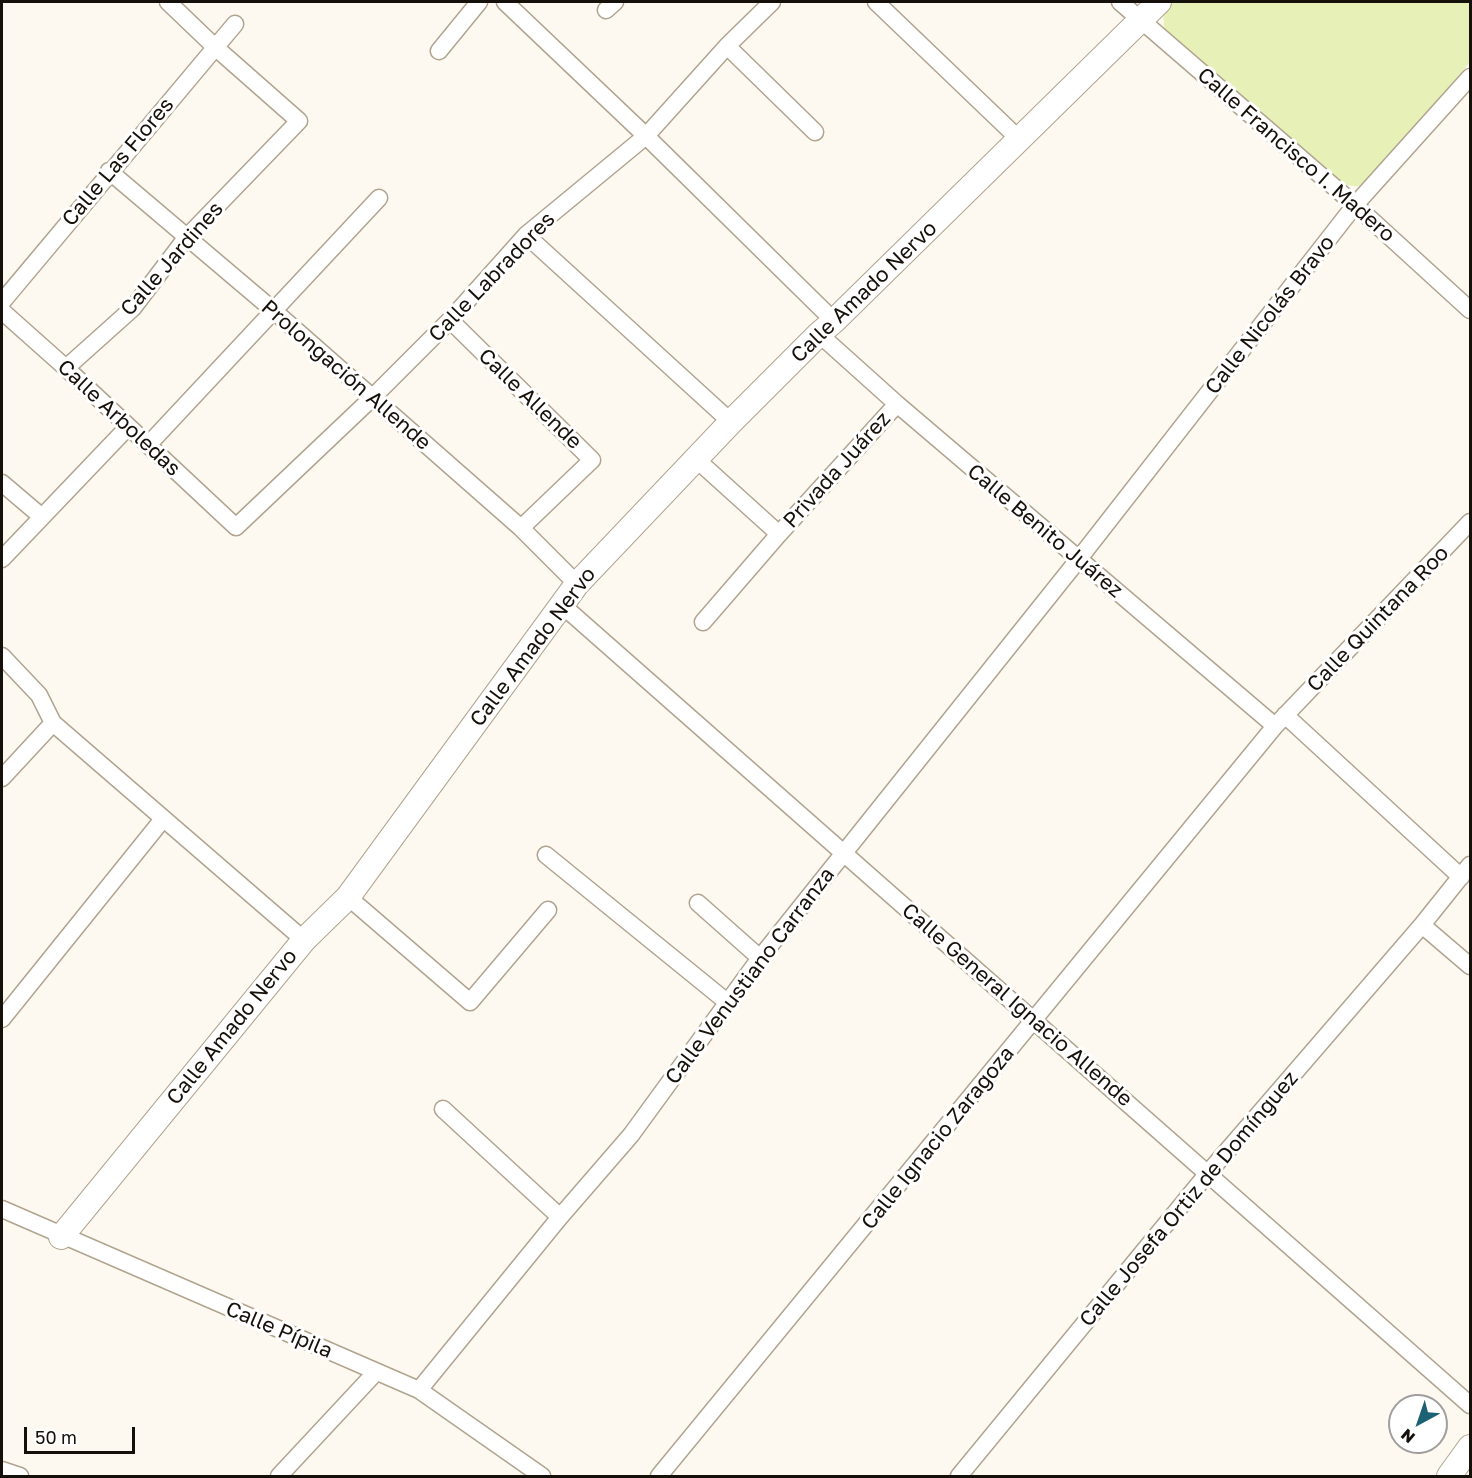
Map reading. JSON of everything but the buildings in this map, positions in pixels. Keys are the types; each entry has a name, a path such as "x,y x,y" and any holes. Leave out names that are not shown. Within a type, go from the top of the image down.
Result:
{"street":[{"path":"168,2 215,47"},
{"path":"439,51 479,2"},
{"name":"Calle Benito Juárez","path":"505,2 646,136 897,404 1078,560 1466,871"},
{"name":"Calle Labradores","path":"236,527 450,321 526,235 646,136 727,46 772,2"},
{"path":"876,2 1020,140"},
{"name":"Calle Francisco I. Madero","path":"1120,2 1355,205 1470,310"},
{"name":"Calle Amado Nervo","path":"61,1237 304,940 348,897 577,584 731,422 1159,2"},
{"name":"Calle Las Flores","path":"2,302 109,171 235,24"},
{"path":"727,46 815,132"},
{"name":"Calle Jardines","path":"66,368 133,308 186,238 299,121 215,47"},
{"name":"Calle Nicolás Bravo","path":"1078,560 1355,205 1470,77"},
{"name":"Prolongación Allende","path":"109,171 273,310 521,528 577,584"},
{"path":"148,445 379,198"},
{"path":"526,235 731,422"},
{"name":"Calle Arboledas","path":"2,311 236,527"},
{"name":"Calle Allende","path":"450,321 592,459 521,528"},
{"name":"Privada Juárez","path":"696,459 779,534 897,404"},
{"path":"2,558 128,427"},
{"path":"2,483 42,517"},
{"name":"Calle Quintana Roo","path":"1280,721 1470,522"},
{"path":"703,622 779,534"},
{"name":"Calle Venustiano Carranza","path":"419,1390 560,1217 631,1135 760,958 1078,560"},
{"name":"Calle General Ignacio Allende","path":"562,605 1470,1405"},
{"path":"2,656 39,694 53,723 304,940"},
{"name":"Calle Ignacio Zaragoza","path":"659,1476 1280,721"},
{"path":"2,778 53,723"},
{"path":"2,1019 163,819"},
{"path":"546,855 727,1002"},
{"name":"Calle Josefa Ortiz de Domínguez","path":"959,1476 1208,1173 1466,871"},
{"path":"348,897 470,1002 548,910"},
{"path":"698,903 760,958"},
{"path":"1422,925 1470,966"},
{"path":"443,1109 560,1217"},
{"name":"Calle Pípila","path":"2,1209 61,1237 419,1390 542,1476"},
{"path":"279,1476 376,1372"},
{"path":"1449,1476 1470,1447"},
{"path":"2,1470 20,1476"}],"green space":[{"path":"1171,2 1470,2 1470,62 1364,187 1346,185 1164,28 1163,10"}]}
